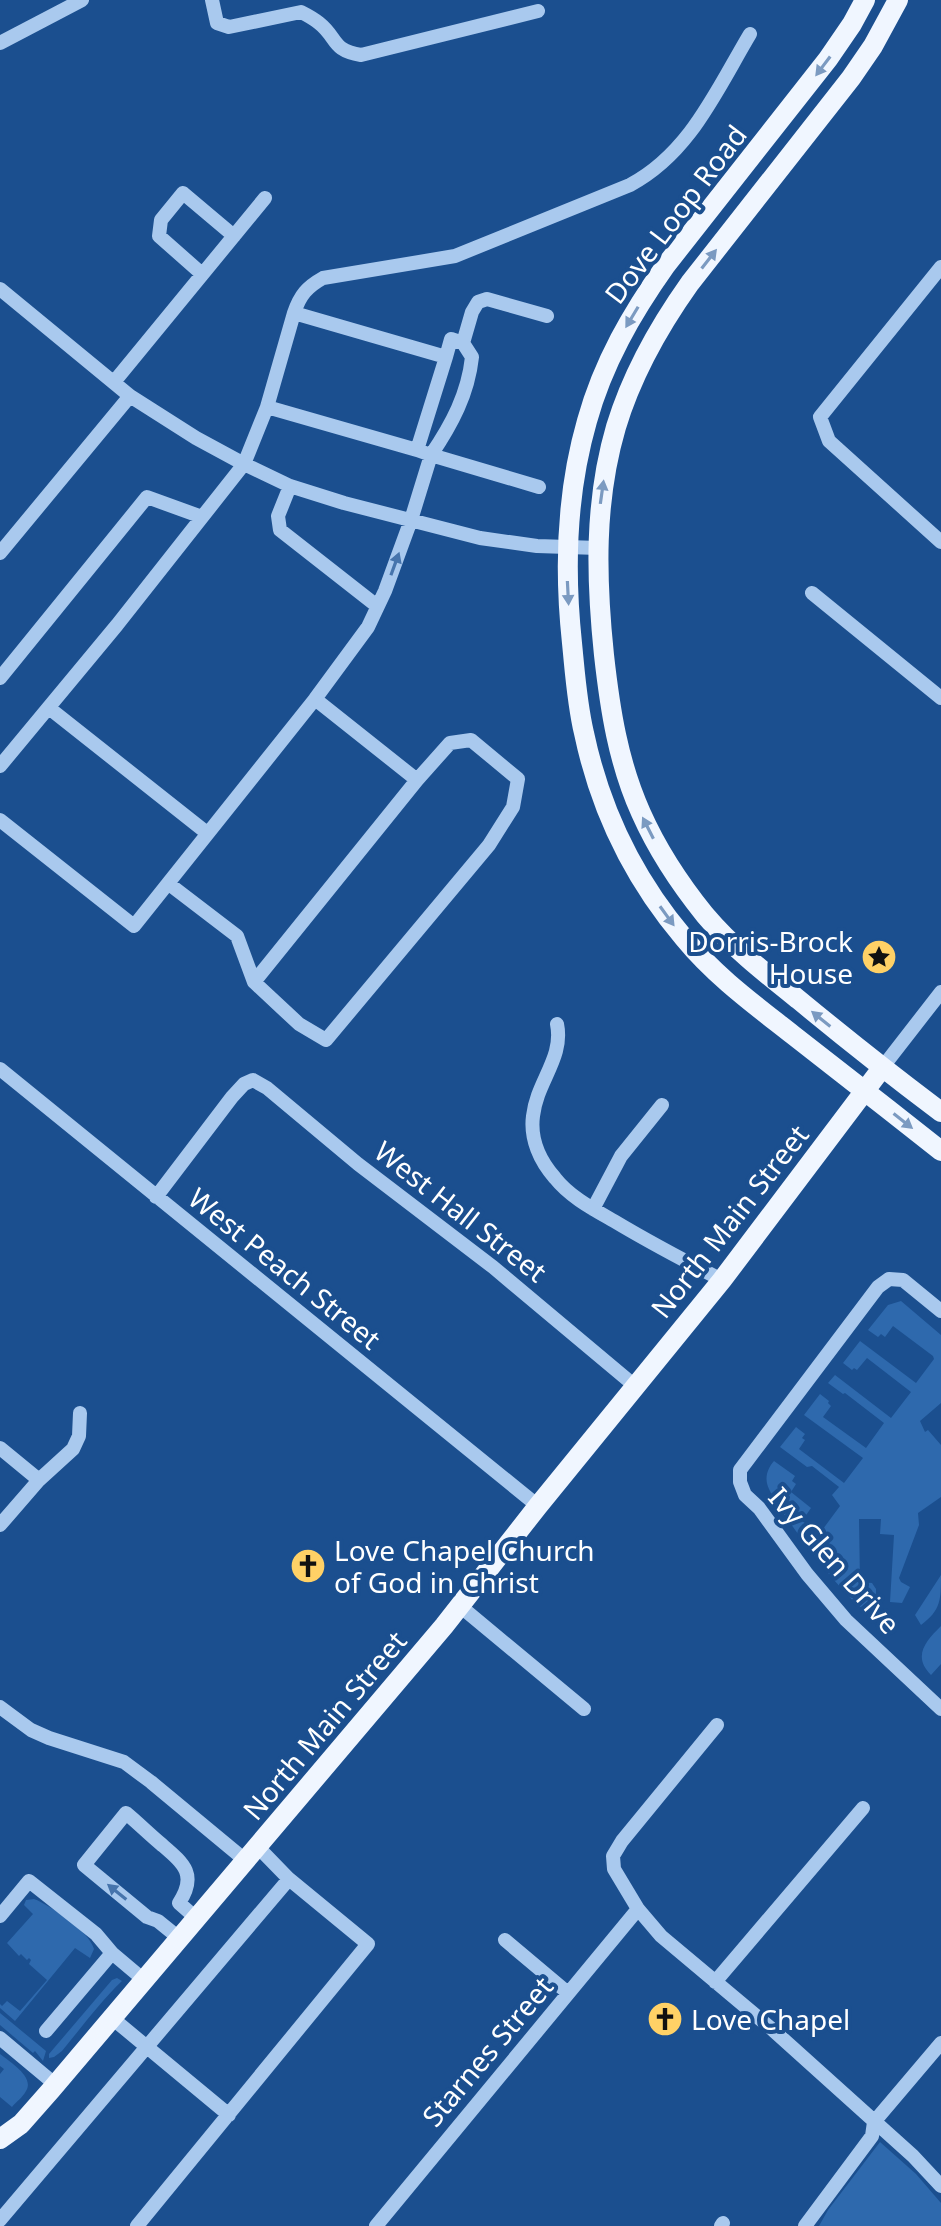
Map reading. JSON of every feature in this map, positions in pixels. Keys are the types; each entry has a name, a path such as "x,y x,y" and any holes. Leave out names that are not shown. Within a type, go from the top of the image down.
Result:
{"main road":[{"name":"Dove Loop Road","path":"865,0 828,59 666,265 624,330 597,390 573,479 568,546 570,621 583,730 600,790 628,858 664,913 685,940 726,981 941,1151"},
{"name":"Dove Loop Road","path":"898,0 851,78 690,283 643,357 626,399 607,463 598,548 600,618 613,724 628,780 641,813 670,867 727,940 752,963 941,1112"},
{"name":"North Main Street","path":"0,2139 21,2124 56,2085 460,1606 722,1280 882,1068"}],"street":[{"path":"0,43 82,0"},
{"path":"212,0 217,23 229,27 301,12 321,24 346,52 361,55 538,11"},
{"path":"0,766 244,464 267,407 294,313 308,286 323,278 455,256 648,176 680,147 750,34"},
{"path":"202,274 159,236 161,220 183,193 234,236"},
{"path":"114,382 265,198"},
{"path":"941,267 820,417 829,441 941,542"},
{"path":"0,289 130,396 196,438 290,486 480,538 537,546 598,548"},
{"path":"463,343 472,312 478,302 487,299 547,316"},
{"path":"294,313 446,357"},
{"path":"0,820 134,926 315,699 368,627 411,520 424,452 451,339 463,343 472,357 467,386 459,410 424,452"},
{"path":"3,543 130,396"},
{"path":"267,407 539,487"},
{"path":"290,486 278,516 280,530 377,606"},
{"path":"0,678 147,497 202,517"},
{"path":"812,593 941,698"},
{"path":"315,699 417,780"},
{"path":"49,708 207,833"},
{"path":"169,884 237,936 254,982 299,1024 326,1040 489,845 513,807 518,779 471,740 450,743 254,982"},
{"path":"882,1068 941,992"},
{"path":"557,1024 560,1039 557,1051 538,1092 533,1117 533,1138 554,1178 593,1209 722,1280"},
{"name":"West Peach Street","path":"0,1069 538,1506"},
{"name":"West Hall Street","path":"156,1197 232,1097 244,1084 253,1080 493,1267 635,1386"},
{"path":"593,1209 621,1156 662,1105"},
{"name":"Ivy Glen Drive","path":"941,1311 903,1280 889,1279 878,1287 740,1470 745,1495 759,1508 807,1574 846,1620 941,1709"},
{"path":"0,1525 39,1480 73,1449 79,1436 80,1413"},
{"path":"0,1448 39,1480"},
{"path":"460,1606 584,1709"},
{"path":"0,1707 31,1730 49,1738 124,1762 289,1879 368,1944 137,2226"},
{"path":"717,1725 622,1841 613,1856 614,1869 638,1909 661,1936 773,2030 913,2156 941,2186"},
{"path":"715,1982 863,1808"},
{"path":"179,1938 158,1921 147,1917 84,1865 126,1813 182,1862 188,1875 187,1890 179,1903 196,1918"},
{"path":"0,2220 289,1879"},
{"path":"0,1916 29,1881 96,1934 112,1953 144,1980"},
{"name":"Starnes Street","path":"376,2226 638,1909"},
{"path":"505,1940 568,1993"},
{"path":"46,2031 112,1953"},
{"path":"112,2018 229,2115"},
{"path":"0,2038 56,2085"},
{"path":"805,2226 872,2136 874,2122 941,2043"}],"shaded area":[{"path":"901,1301 941,1335 941,1403 920,1421 925,1432 928,1430 941,1445 941,1497 918,1513 919,1525 899,1578 910,1587 902,1603 890,1602 894,1535 880,1534 881,1519 859,1519 860,1582 872,1583 876,1589 876,1602 862,1608 826,1571 798,1534 775,1500 767,1478 774,1461 795,1476 792,1481 796,1484 791,1492 811,1508 802,1521 820,1533 840,1506 832,1495 839,1487 780,1447 796,1427 805,1434 799,1449 844,1483 863,1458 804,1415 820,1394 831,1406 823,1417 866,1448 884,1423 828,1383 835,1375 891,1418 911,1392 867,1358 857,1370 843,1363 860,1341 916,1383 934,1359 933,1356 893,1326 885,1337 881,1334 878,1337 868,1330 888,1305"},
{"path":"941,1575 938,1604 933,1614 921,1625 915,1615"},
{"path":"941,1626 941,1664 931,1675 922,1661 923,1649"},
{"path":"34,1899 77,1927 94,1949 90,1958 75,1948 15,2021 0,2008 0,2004 2,2006 7,2001 20,2011 47,1980 29,1964 29,1958 19,1956 7,1943 33,1914 24,1905 26,1900"},
{"path":"117,1978 122,1981 62,2051 49,2058 49,2054"},
{"path":"0,2013 46,2051 43,2061 35,2051 33,2053 0,2025"},
{"path":"0,2054 27,2080 26,2091 12,2107 0,2097 0,2074 4,2069 0,2066"},
{"path":"880,2142 916,2174 941,2203 941,2226 819,2226 828,2210"}],"place":[{"name":"Dorris-Brock House","path":"879,957"},
{"name":"Love Chapel Church of God in Christ","path":"308,1566"},
{"name":"Love Chapel","path":"665,2019"}]}
